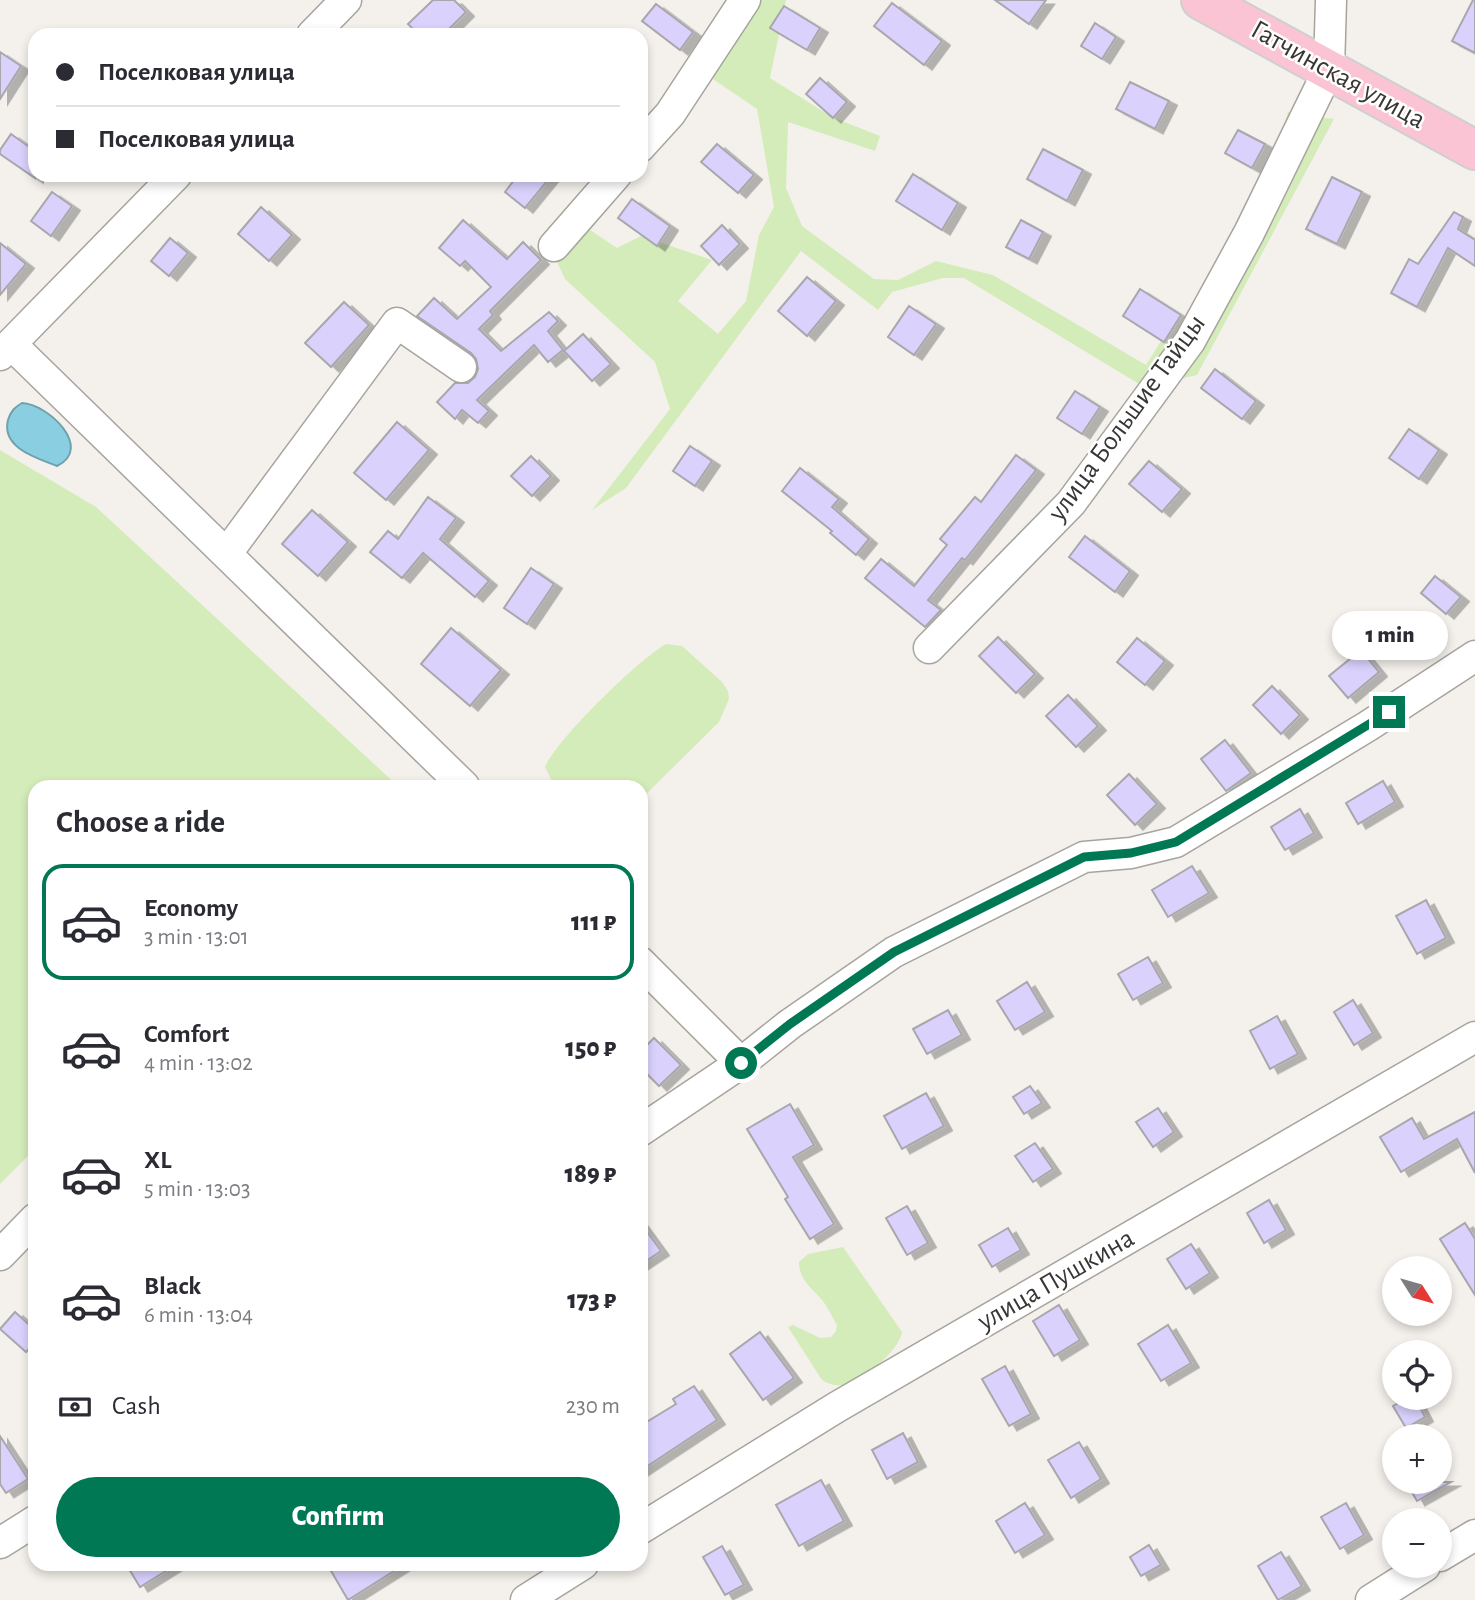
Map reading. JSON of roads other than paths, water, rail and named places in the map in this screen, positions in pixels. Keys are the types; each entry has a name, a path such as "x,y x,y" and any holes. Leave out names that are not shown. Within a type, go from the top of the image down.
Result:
{"main road":[{"name":"Гатчинская улица","path":"1201,0 1475,150"}],"street":[{"path":"319,28 346,0"},
{"path":"648,139 670,114 745,0"},
{"name":"улица Большие Тайцы","path":"929,648 1071,503 1189,341 1249,233 1329,69 1331,0"},
{"path":"169,182 5,350 227,553 457,780"},
{"path":"554,246 610,182"},
{"path":"227,553 397,323 461,367"},
{"path":"648,1126 741,1063 790,1024 894,952 1084,857 1131,853 1176,842 1368,726 1475,656"},
{"path":"648,970 741,1063"},
{"name":"улица Пушкина","path":"648,1524 837,1407 1475,1037"},
{"path":"0,1255 28,1226"},
{"path":"0,1543 28,1525"},
{"path":"1452,1549 1475,1535"},
{"path":"526,1600 572,1571"},
{"path":"1371,1600 1406,1578"}],"water":[{"path":"22,403 44,411 63,428 69,438 71,449 67,458 57,466 22,450 10,438 7,430 10,414"}]}
